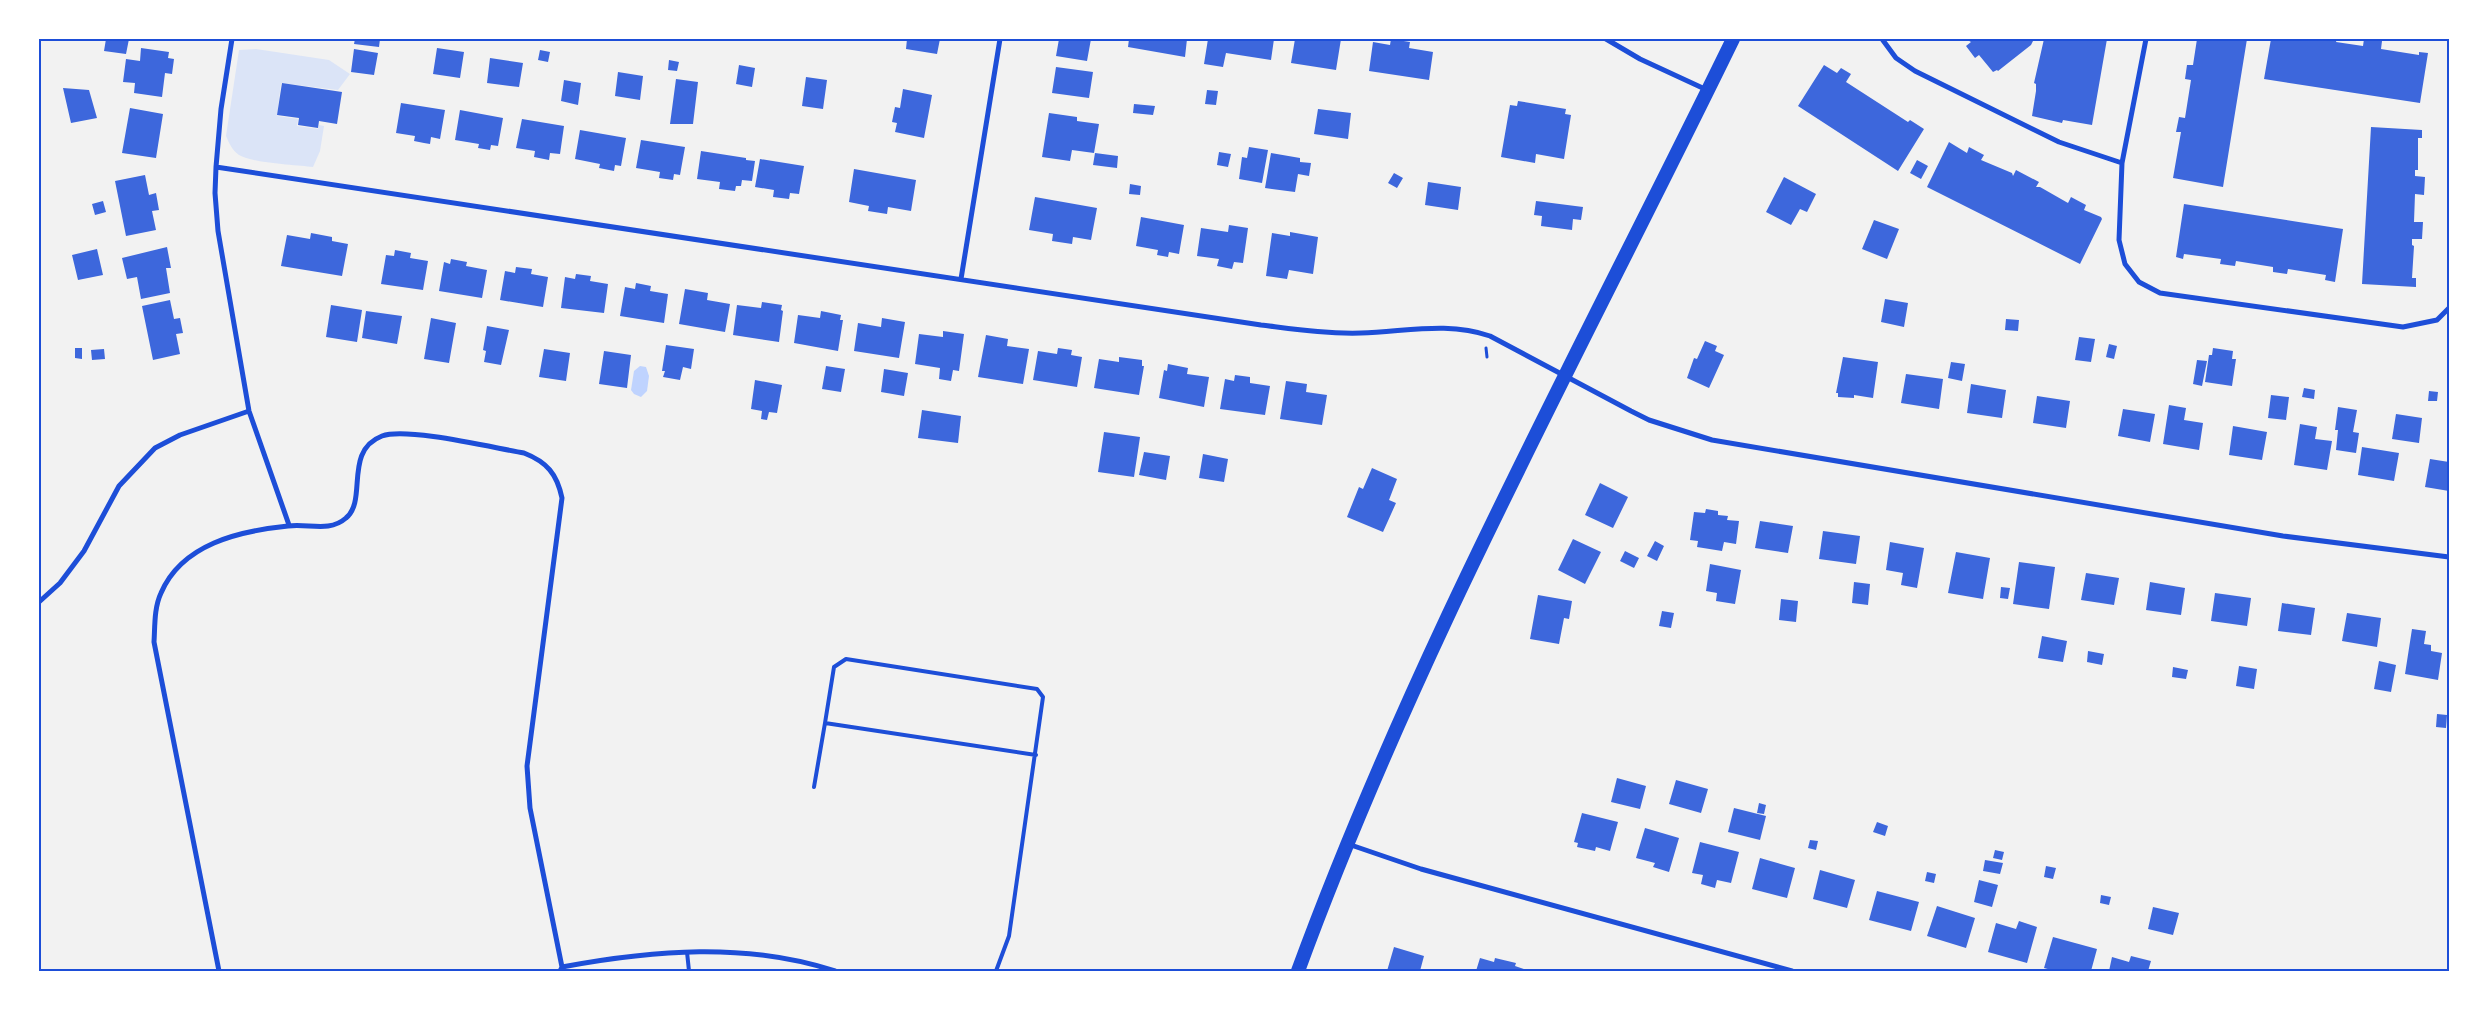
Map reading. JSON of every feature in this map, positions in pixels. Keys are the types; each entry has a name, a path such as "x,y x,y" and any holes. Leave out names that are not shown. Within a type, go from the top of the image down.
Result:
{"highway":[{"path":"1298,971 1382,760 1445,623 1608,286 1733,39"}],"street":[{"path":"232,39 221,109 216,167 215,193 218,231 249,411 289,525"},
{"path":"961,279 1000,39"},
{"path":"1606,39 1640,59 1708,90"},
{"path":"1882,39 1896,58 1915,71 2059,142 2122,163"},
{"path":"2146,39 2122,163 2119,240 2125,264 2139,282 2160,293 2403,327 2436,320 2449,308"},
{"path":"216,167 1314,332 1361,333 1434,327 1462,328 1490,336 1649,420 1712,440 2283,536 2449,557"},
{"path":"39,602 60,583 84,551 119,486 155,448 180,435 249,411"},
{"path":"219,971 154,642 155,616 160,594 172,573 193,552 231,536 289,525 327,527 339,523 349,516 354,504 362,454 370,442 396,432 524,453 537,458 551,468 558,482 562,498 527,766 530,808 561,969 637,955 687,952 752,952 835,971"},
{"path":"1347,844 1421,869 1792,971"}],"lane":[{"path":"814,787 834,667 846,659 1037,689 1043,697 1036,755 1009,936 996,971"},
{"path":"825,722 1036,755"},
{"path":"687,952 689,971"}],"shaded area":[{"path":"256,49 329,60 350,74 338,90 281,83 277,116 298,119 297,126 318,129 319,125 324,126 320,151 313,167 245,158 233,149 228,141 226,136 239,50"}],"water":[{"path":"640,366 646,367 649,376 647,391 641,397 634,394 631,390 634,371"}],"building":[{"path":"106,39 129,39 126,54 104,51"},
{"path":"355,39 380,39 379,47 354,44"},
{"path":"907,39 940,39 937,54 906,49"},
{"path":"1059,39 1091,39 1087,61 1056,56"},
{"path":"1129,39 1187,39 1185,57 1128,47"},
{"path":"1208,39 1274,39 1271,60 1226,53 1223,67 1204,64"},
{"path":"1295,39 1341,39 1336,70 1291,63"},
{"path":"1391,39 1410,42 1409,48 1433,52 1429,80 1369,71 1373,42 1390,45"},
{"path":"1966,39 2032,39 2033,41 2031,45 1998,71 1993,72 1979,55 1975,58 1966,46 1971,42"},
{"path":"2044,39 2107,39 2092,125 2063,120 2062,123 2032,116 2036,91 2036,84 2034,83"},
{"path":"2197,39 2247,39 2223,187 2173,178 2181,132 2176,132 2179,117 2185,118 2191,80 2185,79 2187,65 2193,65"},
{"path":"2271,39 2337,39 2336,42 2363,46 2364,39 2382,41 2381,49 2419,55 2419,52 2428,53 2420,103 2264,79"},
{"path":"141,48 169,52 168,58 174,59 172,74 165,73 162,97 134,93 135,83 123,82 126,59 140,61"},
{"path":"437,48 464,52 460,78 433,74"},
{"path":"354,49 378,53 374,75 351,72"},
{"path":"540,50 550,52 548,62 538,60"},
{"path":"490,58 523,63 519,87 487,83"},
{"path":"669,60 679,62 677,71 668,70"},
{"path":"739,65 755,68 752,87 736,84"},
{"path":"1824,65 1837,73 1841,68 1851,74 1846,82 1908,122 1910,120 1924,129 1898,171 1798,106"},
{"path":"1056,67 1093,72 1089,98 1052,93"},
{"path":"618,72 643,76 640,100 615,96"},
{"path":"806,77 827,80 823,109 802,106"},
{"path":"676,79 698,82 693,124 670,124"},
{"path":"564,80 581,83 578,105 561,101"},
{"path":"282,83 342,92 337,124 319,121 318,128 298,125 299,118 277,115"},
{"path":"63,88 89,90 97,118 71,123"},
{"path":"903,89 932,95 924,138 895,132 897,123 892,122 895,107 900,108"},
{"path":"1207,90 1218,91 1216,105 1205,104"},
{"path":"1518,101 1566,109 1565,114 1571,115 1564,159 1536,154 1535,163 1501,157 1510,105 1517,106"},
{"path":"401,103 445,110 440,139 431,137 430,144 414,141 415,136 396,133"},
{"path":"1134,104 1155,106 1153,115 1133,113"},
{"path":"130,108 163,114 156,158 122,153"},
{"path":"1318,109 1351,113 1348,139 1314,134"},
{"path":"460,110 503,118 498,146 491,145 490,150 478,148 479,144 455,140"},
{"path":"1049,113 1077,117 1077,121 1099,124 1094,153 1072,150 1070,161 1042,157"},
{"path":"522,119 564,126 560,154 550,153 549,160 534,157 535,151 516,148"},
{"path":"2371,127 2422,130 2422,138 2418,138 2418,170 2415,170 2415,176 2425,177 2424,195 2415,194 2414,222 2423,222 2422,239 2412,239 2412,245 2414,246 2412,278 2416,278 2416,287 2362,284"},
{"path":"580,130 626,138 621,166 615,165 614,171 599,168 600,164 575,159"},
{"path":"641,140 685,147 680,175 674,174 673,180 659,178 660,172 636,168"},
{"path":"1949,142 1967,153 1969,147 1984,155 1981,160 2012,173 2013,176 2016,170 2039,182 2036,187 2040,187 2068,203 2071,197 2086,205 2084,210 2101,217 2102,219 2080,264 1927,187"},
{"path":"1249,147 1268,150 1262,183 1239,179 1242,157 1247,158"},
{"path":"701,151 755,161 752,181 742,180 741,186 736,186 735,191 719,189 720,182 697,179"},
{"path":"1219,152 1231,154 1228,167 1217,165"},
{"path":"1095,153 1118,156 1117,168 1093,165"},
{"path":"1271,153 1300,158 1300,162 1311,163 1309,176 1298,174 1295,192 1265,188"},
{"path":"760,159 804,166 799,194 790,193 789,199 773,197 774,190 755,187"},
{"path":"1917,160 1928,166 1921,179 1910,173"},
{"path":"854,169 916,180 911,211 888,207 887,214 868,211 869,206 849,202"},
{"path":"1394,173 1403,178 1397,188 1388,183"},
{"path":"145,175 149,195 156,193 159,210 152,211 156,230 126,236 115,181"},
{"path":"1784,177 1816,194 1807,212 1800,209 1791,225 1766,212"},
{"path":"1428,182 1461,187 1458,210 1425,205"},
{"path":"1130,184 1141,186 1140,195 1129,194"},
{"path":"1035,197 1097,208 1091,240 1073,237 1072,244 1052,241 1053,234 1029,230"},
{"path":"103,201 106,212 95,215 92,204"},
{"path":"1536,201 1583,207 1581,220 1573,219 1572,230 1541,226 1542,216 1534,215"},
{"path":"2184,204 2343,229 2335,282 2325,280 2326,275 2288,269 2287,274 2273,272 2273,267 2236,261 2235,266 2220,264 2221,259 2184,254 2183,259 2176,257"},
{"path":"1141,217 1184,225 1179,254 1169,252 1168,257 1157,255 1158,250 1136,246"},
{"path":"1874,220 1899,229 1887,259 1862,249"},
{"path":"1229,225 1248,228 1243,263 1234,262 1232,269 1217,266 1219,259 1197,256 1201,228 1228,232"},
{"path":"1290,232 1318,237 1313,274 1289,270 1287,279 1266,276 1272,233 1290,236"},
{"path":"311,233 332,237 332,241 348,244 342,276 281,266 287,235 310,239"},
{"path":"167,247 171,268 166,268 170,293 141,299 137,277 127,279 122,258"},
{"path":"97,249 103,275 78,280 72,255"},
{"path":"395,250 411,253 410,258 428,261 423,290 381,284 386,255 394,256"},
{"path":"451,259 467,262 466,266 487,270 482,298 439,291 444,262 450,264"},
{"path":"516,267 532,269 531,274 548,277 543,307 500,300 505,271 515,273"},
{"path":"576,274 591,276 590,281 608,284 604,313 561,308 565,277 575,279"},
{"path":"636,283 651,286 650,291 668,294 664,323 620,316 625,287 635,289"},
{"path":"685,289 708,293 707,300 730,304 725,332 679,324"},
{"path":"1885,299 1908,303 1904,327 1881,322"},
{"path":"170,300 174,319 180,318 183,333 176,334 180,354 153,360 142,306"},
{"path":"762,302 782,305 779,342 733,335 737,305 761,308"},
{"path":"331,305 362,310 357,342 326,337"},
{"path":"366,311 402,316 397,344 362,338"},
{"path":"821,311 841,315 840,320 843,320 838,351 794,343 798,315 820,318"},
{"path":"431,318 456,323 449,363 424,359"},
{"path":"882,318 905,322 899,358 854,351 858,323 881,327"},
{"path":"2006,319 2019,320 2018,331 2005,330"},
{"path":"487,326 509,330 501,365 484,362 486,351 483,350"},
{"path":"943,331 964,334 959,371 953,370 951,381 939,379 940,368 915,364 919,334 943,337"},
{"path":"986,335 1008,339 1007,346 1029,349 1023,384 978,377"},
{"path":"2079,337 2095,339 2091,362 2075,360"},
{"path":"1705,341 1717,346 1715,351 1724,355 1709,388 1687,378 1694,358 1697,359"},
{"path":"2109,344 2117,346 2114,359 2106,357"},
{"path":"666,345 694,349 691,369 683,367 680,380 663,377 665,371 662,371"},
{"path":"75,348 82,348 82,359 75,358"},
{"path":"1058,348 1072,350 1071,355 1082,357 1077,387 1033,380 1038,351 1057,354"},
{"path":"2213,348 2233,351 2232,359 2236,359 2232,386 2205,382 2209,355 2212,355"},
{"path":"104,349 105,359 92,360 91,350"},
{"path":"544,349 570,353 566,381 539,377"},
{"path":"604,351 631,355 627,388 599,384"},
{"path":"1119,357 1142,360 1142,366 1144,366 1139,395 1094,388 1099,359 1119,362"},
{"path":"1843,357 1878,362 1873,398 1854,395 1854,398 1838,397 1838,393 1836,393"},
{"path":"2197,360 2207,361 2202,386 2193,384"},
{"path":"1951,362 1965,364 1962,381 1948,378"},
{"path":"1168,364 1188,368 1187,374 1209,377 1204,407 1159,398 1164,370 1167,371"},
{"path":"826,366 845,369 841,392 822,389"},
{"path":"884,369 908,373 904,396 881,392"},
{"path":"1906,374 1943,379 1939,409 1901,403"},
{"path":"1235,375 1250,377 1250,383 1270,386 1265,415 1220,409 1225,379 1234,381"},
{"path":"755,380 782,385 777,413 769,412 767,420 761,419 762,411 751,409"},
{"path":"1286,381 1307,384 1306,392 1327,395 1322,425 1280,419"},
{"path":"1971,384 2006,390 2002,418 1967,413"},
{"path":"2304,388 2315,390 2314,399 2302,397"},
{"path":"2429,391 2438,392 2437,401 2428,401"},
{"path":"2271,395 2289,397 2286,420 2268,418"},
{"path":"2037,396 2070,401 2066,428 2033,423"},
{"path":"2169,405 2186,408 2184,420 2203,423 2199,450 2163,444"},
{"path":"2338,407 2357,410 2353,432 2359,433 2356,453 2336,450 2338,430 2335,430"},
{"path":"2123,409 2155,414 2150,442 2118,436"},
{"path":"922,410 961,416 958,443 918,438"},
{"path":"2396,414 2422,418 2419,443 2392,439"},
{"path":"2300,424 2317,427 2315,439 2332,441 2327,470 2294,465"},
{"path":"2233,426 2267,432 2262,460 2229,455"},
{"path":"1104,432 1140,437 1134,477 1098,472"},
{"path":"2362,447 2399,453 2394,481 2358,475"},
{"path":"1144,452 1170,456 1166,480 1139,475"},
{"path":"1203,454 1228,459 1224,482 1199,478"},
{"path":"2430,459 2449,462 2449,491 2425,487"},
{"path":"1372,468 1397,479 1389,500 1396,503 1383,532 1347,517 1359,487 1363,489"},
{"path":"1600,483 1628,497 1613,528 1585,515"},
{"path":"1706,509 1718,511 1718,515 1728,516 1727,520 1739,521 1736,544 1724,542 1722,551 1697,547 1698,541 1690,540 1694,512 1705,513"},
{"path":"1760,521 1793,526 1788,553 1755,548"},
{"path":"1823,531 1860,536 1856,564 1819,559"},
{"path":"1573,539 1601,552 1585,584 1558,570"},
{"path":"1655,541 1664,546 1657,561 1647,556"},
{"path":"1890,542 1924,548 1917,588 1901,585 1903,573 1886,570"},
{"path":"1625,551 1639,558 1634,568 1620,561"},
{"path":"1956,552 1990,558 1983,599 1948,593"},
{"path":"2019,562 2055,567 2049,609 2013,604"},
{"path":"1710,564 1741,570 1735,604 1716,601 1717,593 1706,591"},
{"path":"2086,573 2119,578 2114,605 2081,600"},
{"path":"1854,582 1870,584 1868,605 1852,603"},
{"path":"2150,582 2185,588 2181,615 2146,610"},
{"path":"2001,587 2010,588 2008,599 2000,598"},
{"path":"2215,593 2251,598 2247,626 2211,621"},
{"path":"1538,595 1572,601 1569,619 1564,618 1559,644 1530,639"},
{"path":"1781,599 1798,601 1796,622 1779,620"},
{"path":"2282,603 2315,608 2311,635 2278,631"},
{"path":"1662,611 1674,613 1671,628 1659,626"},
{"path":"2347,613 2381,618 2377,647 2342,641"},
{"path":"2412,629 2426,631 2424,644 2431,645 2431,651 2442,653 2438,680 2405,674"},
{"path":"2042,636 2067,641 2063,662 2038,658"},
{"path":"2088,651 2104,654 2102,665 2087,662"},
{"path":"2379,661 2396,665 2391,692 2374,689"},
{"path":"2239,666 2257,669 2254,689 2236,686"},
{"path":"2173,667 2188,670 2186,679 2172,677"},
{"path":"2437,714 2447,715 2446,728 2436,727"},
{"path":"1617,778 1646,786 1640,809 1611,802"},
{"path":"1676,780 1708,789 1701,813 1669,804"},
{"path":"1759,803 1766,805 1764,814 1757,813"},
{"path":"1734,808 1766,816 1760,840 1728,832"},
{"path":"1582,813 1618,822 1610,851 1596,847 1595,851 1577,847 1578,843 1574,842"},
{"path":"1877,822 1888,826 1885,836 1873,832"},
{"path":"1645,828 1679,838 1669,872 1653,867 1655,863 1636,858"},
{"path":"1810,840 1818,841 1816,850 1808,848"},
{"path":"1700,842 1739,852 1731,883 1717,880 1715,888 1701,884 1703,875 1692,873"},
{"path":"1995,850 2004,852 2002,860 1993,858"},
{"path":"1760,858 1795,868 1787,898 1752,889"},
{"path":"1985,860 2003,863 2000,874 1983,871"},
{"path":"2046,866 2056,868 2053,879 2044,877"},
{"path":"1820,870 1855,880 1847,908 1813,899"},
{"path":"1927,872 1936,874 1934,883 1925,881"},
{"path":"1979,880 1998,885 1992,907 1974,902"},
{"path":"1877,891 1919,902 1911,931 1869,920"},
{"path":"2101,895 2111,897 2109,905 2100,903"},
{"path":"1937,906 1975,918 1966,948 1927,936"},
{"path":"2153,907 2179,913 2173,935 2148,929"},
{"path":"2019,921 2037,927 2027,963 1988,952 1996,923 2016,929"},
{"path":"2053,937 2097,949 2091,971 2055,971 2044,968"},
{"path":"1394,947 1424,956 1420,971 1387,971"},
{"path":"2131,956 2151,961 2148,971 2109,971 2112,957 2129,962"},
{"path":"1480,958 1494,962 1495,958 1516,963 1515,966 1530,971 1476,971"}]}
